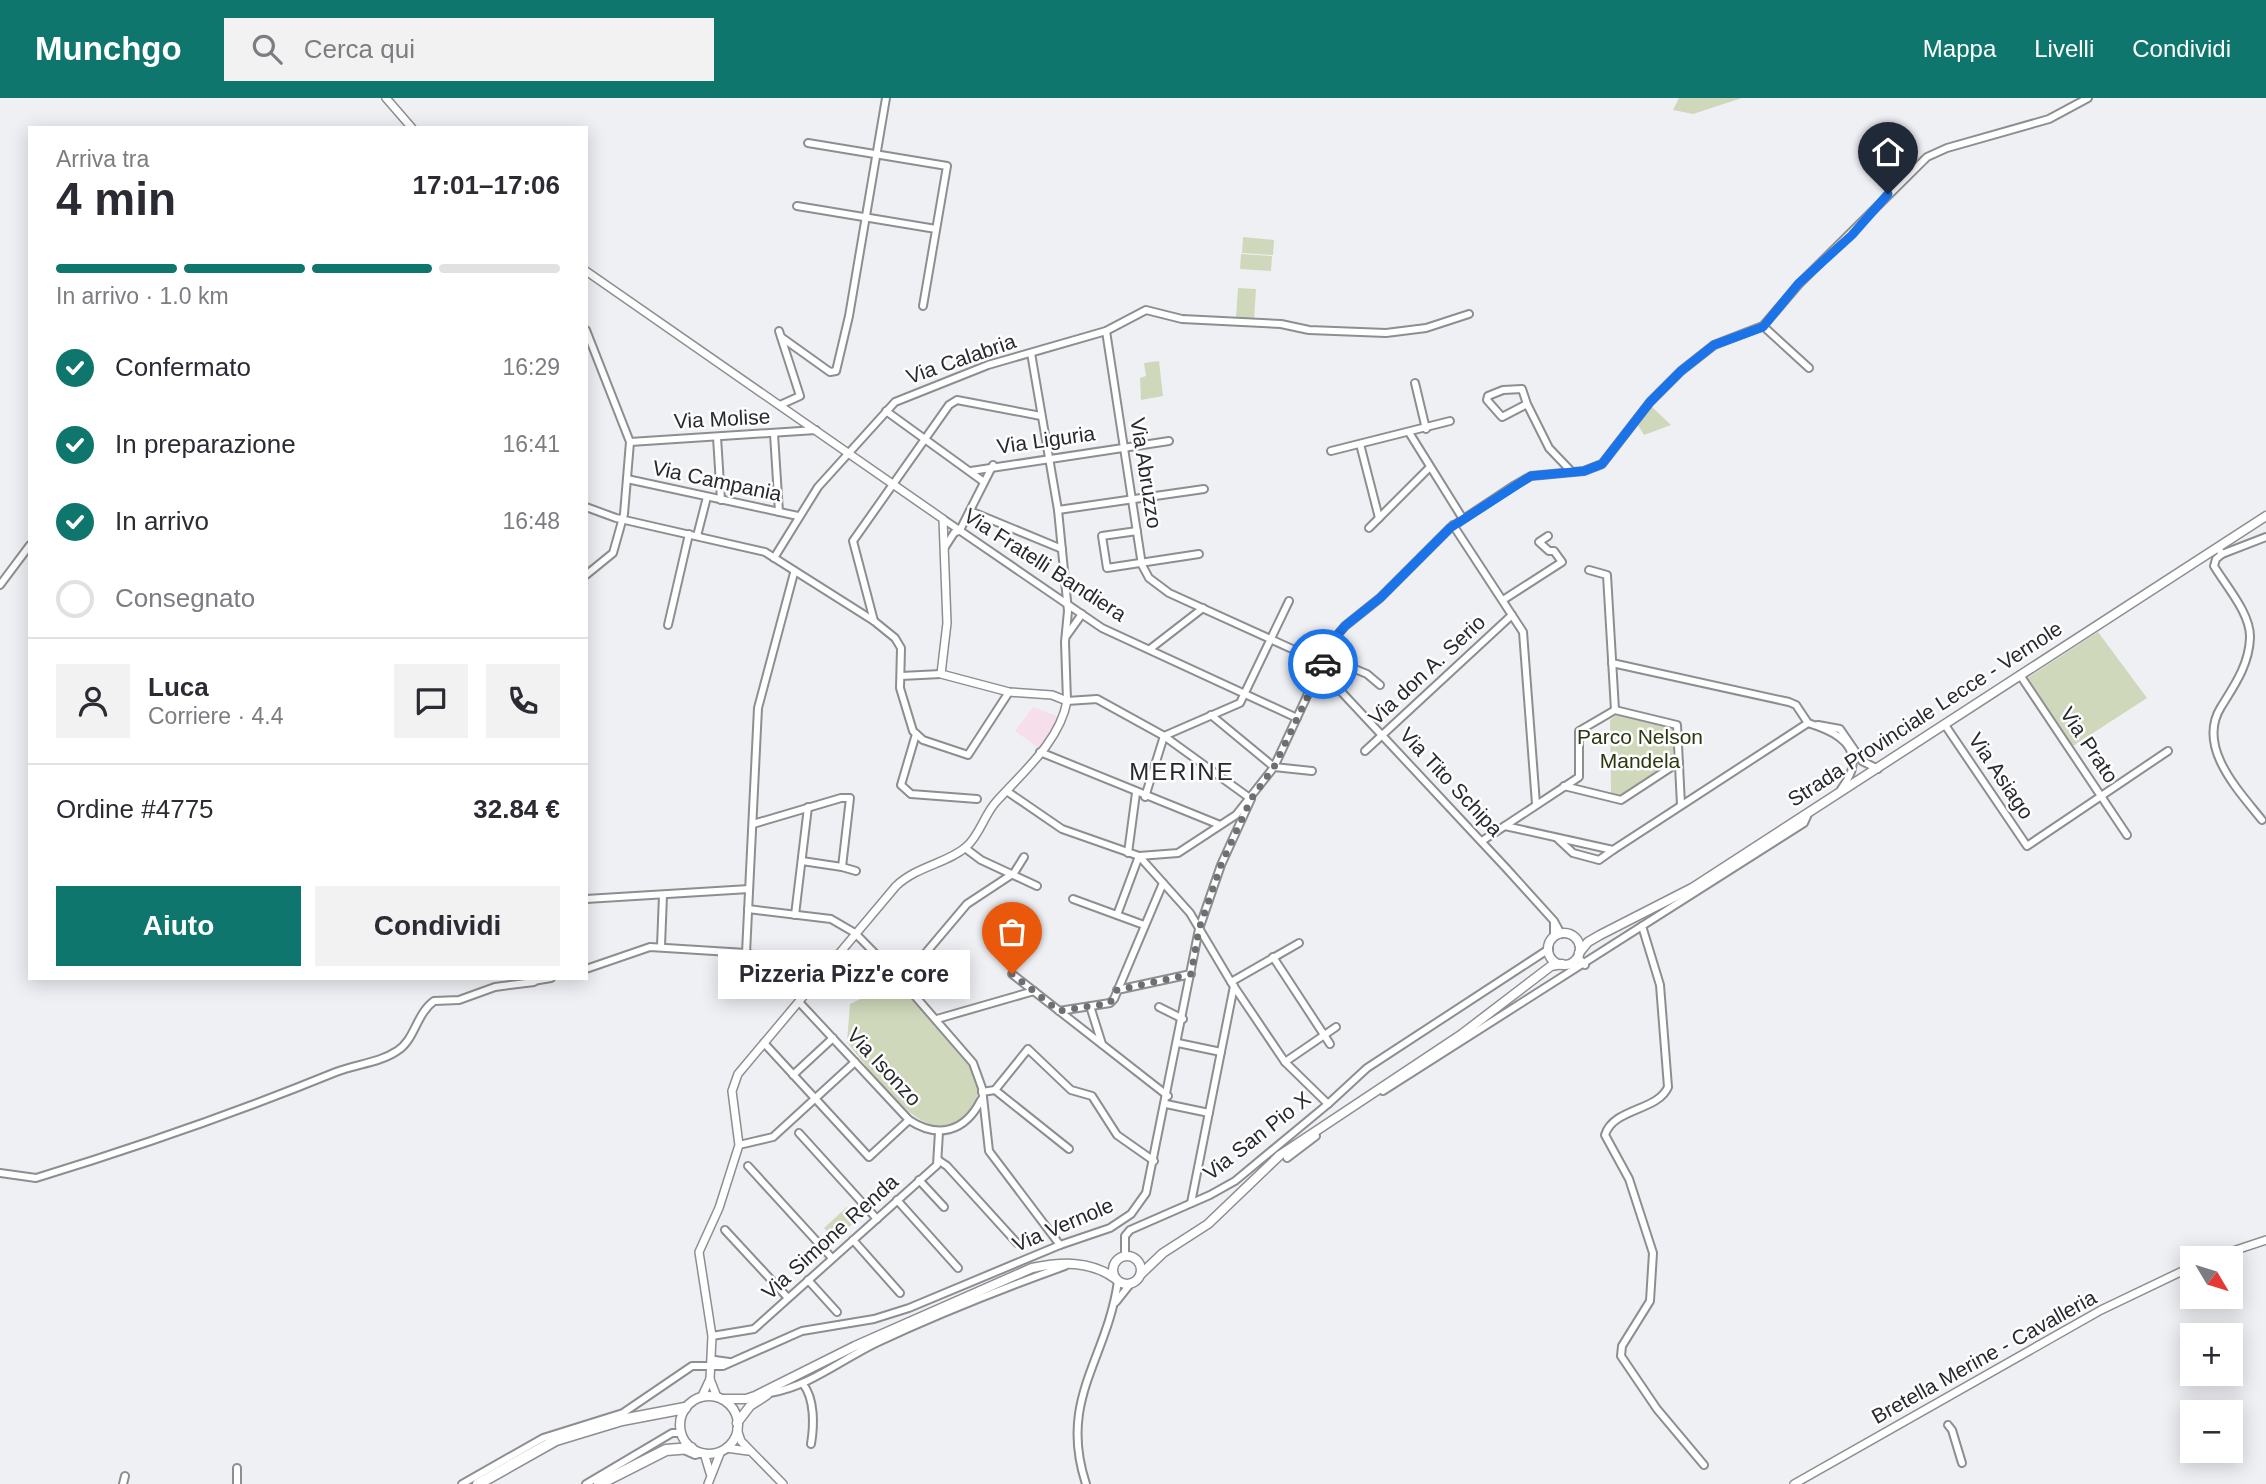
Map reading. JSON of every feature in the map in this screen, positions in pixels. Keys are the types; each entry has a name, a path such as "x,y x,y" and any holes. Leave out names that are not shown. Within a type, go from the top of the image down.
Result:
{"main road":[{"name":"Strada Provinciale Lecce - Vernole","path":"1131,1283 1163,1253 1208,1224 1280,1155 1462,1034 1551,967 1564,964 1578,955 1588,942 1600,935 1692,888 2020,675 2220,551 2266,516"},
{"name":"Strada Provinciale Lecce - Vernole","path":"1537,977 1558,935 1575,938 1600,935"},
{"path":"1575,938 1578,955"},
{"path":"1550,952 1564,964"},
{"name":"Strada Provinciale Lecce - Vernole","path":"1136,1259 1163,1253"},
{"path":"599,1484 666,1450 691,1448 703,1453 723,1449 751,1406 770,1393 811,1374 855,1346 1032,1268 1071,1264 1090,1266 1115,1261 1125,1255 1136,1259 1140,1274"},
{"path":"1115,1261 1112,1270 1117,1280"},
{"path":"1090,1266 1117,1280 1131,1283"},
{"path":"478,1484 556,1440 622,1420 685,1408 702,1396 746,1399 811,1374"},
{"path":"720,1398 731,1406 737,1426"},
{"path":"685,1408 680,1422 681,1433 691,1448"}],"street":[{"path":"386,98 410,126"},
{"path":"780,405 800,396 780,334 830,372 836,371 886,98"},
{"path":"1008,792 1062,829 1128,853 1139,856 1178,853 1220,825 1251,799 1274,767 1333,640 1345,626 1380,598 1413,561 1453,525 1531,476 1570,470 1584,471 1602,464 1650,402 1697,357 1714,345 1763,327 1798,284 1927,157 1947,148 2049,120 2088,98"},
{"path":"808,143 947,166 923,306"},
{"path":"797,206 936,229"},
{"name":"Via Fratelli Bandiera","path":"588,272 1102,628 1297,718"},
{"name":"Via Calabria","path":"774,558 818,487 886,411 901,399 988,365 1106,331 1146,310 1182,319 1281,324 1309,330 1386,333 1426,328 1469,314"},
{"path":"1763,327 1809,368"},
{"name":"Via Abruzzo","path":"1106,331 1141,563"},
{"path":"588,335 630,442 623,518 613,553 588,574"},
{"path":"702,1396 710,1379 712,1336 699,1252 719,1208 738,1145 734,1082 855,933 903,879 965,848 996,802 1008,792 1040,752 1058,725 1067,701 1066,636 1069,618 1065,603 1058,510 1031,353"},
{"path":"1415,383 1426,429"},
{"path":"1527,404 1502,417 1487,400 1488,396 1515,388 1522,389 1549,448 1570,470"},
{"path":"874,621 853,541 954,401 1041,416"},
{"path":"886,411 984,482"},
{"path":"1331,451 1410,434 1450,421"},
{"name":"Via Molise","path":"630,442 816,430"},
{"path":"774,434 779,512"},
{"path":"1410,434 1463,519"},
{"path":"717,437 721,500"},
{"name":"Via Liguria","path":"971,471 1169,441"},
{"path":"1360,444 1379,518"},
{"path":"945,547 948,539 960,530 993,466"},
{"path":"1369,528 1430,467"},
{"name":"Via Campania","path":"628,479 798,516"},
{"path":"1058,510 1204,489"},
{"path":"668,625 693,535 707,497"},
{"path":"588,508 765,552 794,573 874,621 901,648 902,702 916,734 901,785 911,794 977,799"},
{"path":"970,511 1062,549"},
{"path":"941,674 947,623 943,519"},
{"path":"1453,525 1524,636 1536,804"},
{"path":"1137,531 1102,536 1107,568 1199,554"},
{"path":"1503,600 1562,562 1554,551 1549,551 1539,542 1548,536"},
{"path":"2262,820 2219,764 2215,718 2237,686 2250,638 2247,623 2214,566 2220,551 2266,537"},
{"path":"0,585 28,548"},
{"path":"1141,563 1149,578 1162,589 1323,663 1367,674 1380,685"},
{"path":"1588,570 1607,575 1615,710"},
{"path":"746,953 758,708 794,573"},
{"path":"1145,797 1165,736 1240,703 1289,601"},
{"path":"1150,649 1203,608"},
{"path":"1066,636 1082,614"},
{"name":"Via don A. Serio","path":"1365,751 1513,615"},
{"name":"Via Tito Schipa","path":"1323,663 1554,921 1558,935"},
{"path":"1612,663 1796,705 1811,724 1841,738 1850,750 1853,767 1863,779"},
{"path":"901,676 941,674 1009,692 1052,695 1067,701 1097,699 1165,736 1251,799"},
{"name":"Via Prato","path":"2020,675 2127,835"},
{"path":"916,734 968,755 1009,692"},
{"path":"1482,841 1579,777 1579,731 1615,710 1677,725 1681,805"},
{"path":"1211,715 1274,767 1312,771"},
{"path":"1557,838 1573,853 1599,860 1811,724 1840,729 1862,761 1878,769"},
{"name":"Via Asiago","path":"1945,724 2027,846 2102,796"},
{"path":"2102,796 2168,751"},
{"path":"1040,752 1145,797 1220,825"},
{"path":"1862,761 1863,779"},
{"path":"1564,786 1621,800 1679,762"},
{"path":"1838,794 1853,767"},
{"path":"1128,853 1136,793"},
{"path":"753,824 808,807 850,798 842,867"},
{"name":"Via Vernole","path":"461,1484 543,1438 623,1413 691,1366 723,1366 802,1331 860,1322 900,1311 1060,1245 1110,1228 1131,1214 1146,1194 1154,1161 1200,927 1221,865 1251,799"},
{"path":"795,915 808,807"},
{"path":"1287,1158 1345,1115 1513,1006 1585,965 1804,822 1808,814"},
{"path":"1504,826 1613,850"},
{"path":"965,848 981,860 1014,873 1037,886"},
{"path":"1139,856 1200,927"},
{"path":"1117,915 1139,856"},
{"path":"902,981 967,904 1014,873 1024,857"},
{"path":"802,862 856,871"},
{"path":"1059,1011 1110,1003 1163,883"},
{"path":"588,899 749,889"},
{"path":"661,946 663,895"},
{"path":"1073,900 1144,925"},
{"path":"748,909 831,919 855,933 902,981 973,1063 982,1094 989,1151 1060,1245"},
{"path":"1642,926 1660,985 1668,1084 1663,1095 1609,1126 1605,1135 1629,1180 1653,1253 1650,1301 1622,1346 1621,1356 1657,1409 1704,1465"},
{"name":"Via San Pio X","path":"1125,1255 1125,1236 1139,1226 1235,1181 1328,1104 1285,1062 1232,984 1200,927"},
{"path":"1191,1203 1232,984 1298,943"},
{"path":"588,968 640,950 661,946 746,953 820,976"},
{"path":"1328,1104 1367,1068 1550,952"},
{"path":"1578,955 1585,965"},
{"path":"1273,957 1330,1044"},
{"path":"1564,964 1567,976"},
{"path":"1012,974 1168,1096"},
{"path":"1117,990 1191,974"},
{"path":"0,1173 36,1178 279,1096 346,1068 393,1054 405,1045 422,1011 434,1001 459,1000 487,989 533,980"},
{"path":"937,1019 1034,991"},
{"name":"Via Isonzo","path":"799,1002 909,1120 921,1128 939,1132"},
{"path":"1090,1006 1103,1046"},
{"path":"1159,1007 1183,1020"},
{"path":"1285,1062 1336,1027"},
{"path":"793,1075 833,1038"},
{"path":"764,1043 869,1157 909,1120"},
{"path":"1178,1043 1221,1052"},
{"path":"1017,1243 947,1166 938,1160 939,1132 963,1125 982,1094 995,1090 1028,1049 1071,1090 1092,1096 1117,1135 1154,1161"},
{"path":"738,1145 774,1137 855,1062"},
{"path":"995,1090 1069,1149"},
{"path":"1166,1104 1209,1113"},
{"path":"799,1133 877,1219"},
{"name":"Via Simone Renda","path":"712,1336 754,1329 877,1219 938,1160"},
{"path":"748,1166 832,1258"},
{"path":"919,1180 944,1207"},
{"path":"897,1200 958,1268"},
{"path":"725,1230 788,1298"},
{"path":"853,1240 900,1293"},
{"path":"2244,1247 2266,1240"},
{"name":"Bretella Merine - Cavalleria","path":"1794,1484 2101,1310 2180,1272"},
{"path":"808,1280 837,1312"},
{"path":"1086,1484 1077,1453 1077,1410 1114,1307 1117,1280"},
{"path":"1114,1307 1131,1283"},
{"path":"712,1349 720,1360 729,1362"},
{"name":"Via Vernole","path":"711,1365 720,1360"},
{"path":"811,1374 805,1387 813,1423 811,1444"},
{"path":"710,1379 720,1398"},
{"path":"770,1393 805,1387"},
{"path":"1948,1425 1962,1463"},
{"path":"737,1426 741,1441 783,1484"},
{"path":"586,1484 672,1433 681,1433"},
{"path":"709,1480 723,1449 744,1449 755,1455"},
{"path":"608,1484 666,1453 677,1450 695,1455 703,1453 709,1480"},
{"path":"237,1468 237,1484"},
{"path":"123,1484 125,1476"}],"shaded area":[{"path":"1033,707 1059,717 1039,748 1015,731"}],"green space":[{"path":"1679,98 1742,98 1693,114 1673,110"},
{"path":"1243,237 1274,240 1273,255 1242,253"},
{"path":"1241,254 1272,256 1271,271 1240,269"},
{"path":"1238,288 1256,289 1254,320 1236,318"},
{"path":"1159,361 1163,396 1141,400 1140,378 1146,376 1144,363"},
{"path":"1651,406 1671,425 1644,435 1638,425"},
{"path":"2098,632 2147,698 2073,746 2026,679"},
{"name":"Parco Nelson Mandela","path":"1618,714 1673,727 1673,762 1621,795 1611,793 1610,720"},
{"path":"873,961 894,984 898,983 973,1070 977,1086 976,1101 970,1111 955,1124 938,1126 920,1120 886,1090 847,1042 850,1004 875,992 863,969"},
{"path":"847,1207 858,1219 835,1240 824,1228"}],"way so far":[{"path":"1012,974 1059,1011 1110,1003 1117,990 1191,974 1199,929 1221,865 1251,799 1274,767 1323,664"}],"place":[{"name":"Pizzeria Pizz'e core","path":"1012,974"}],"district":[{"name":"MERINE","path":"1182,772"}],"route":[{"path":"1323,664 1333,640 1345,626 1380,598 1413,561 1450,528 1531,476 1570,470 1584,471 1602,464 1650,402 1681,371 1714,345 1763,327 1798,284 1852,235 1869,212 1888,194"}]}
